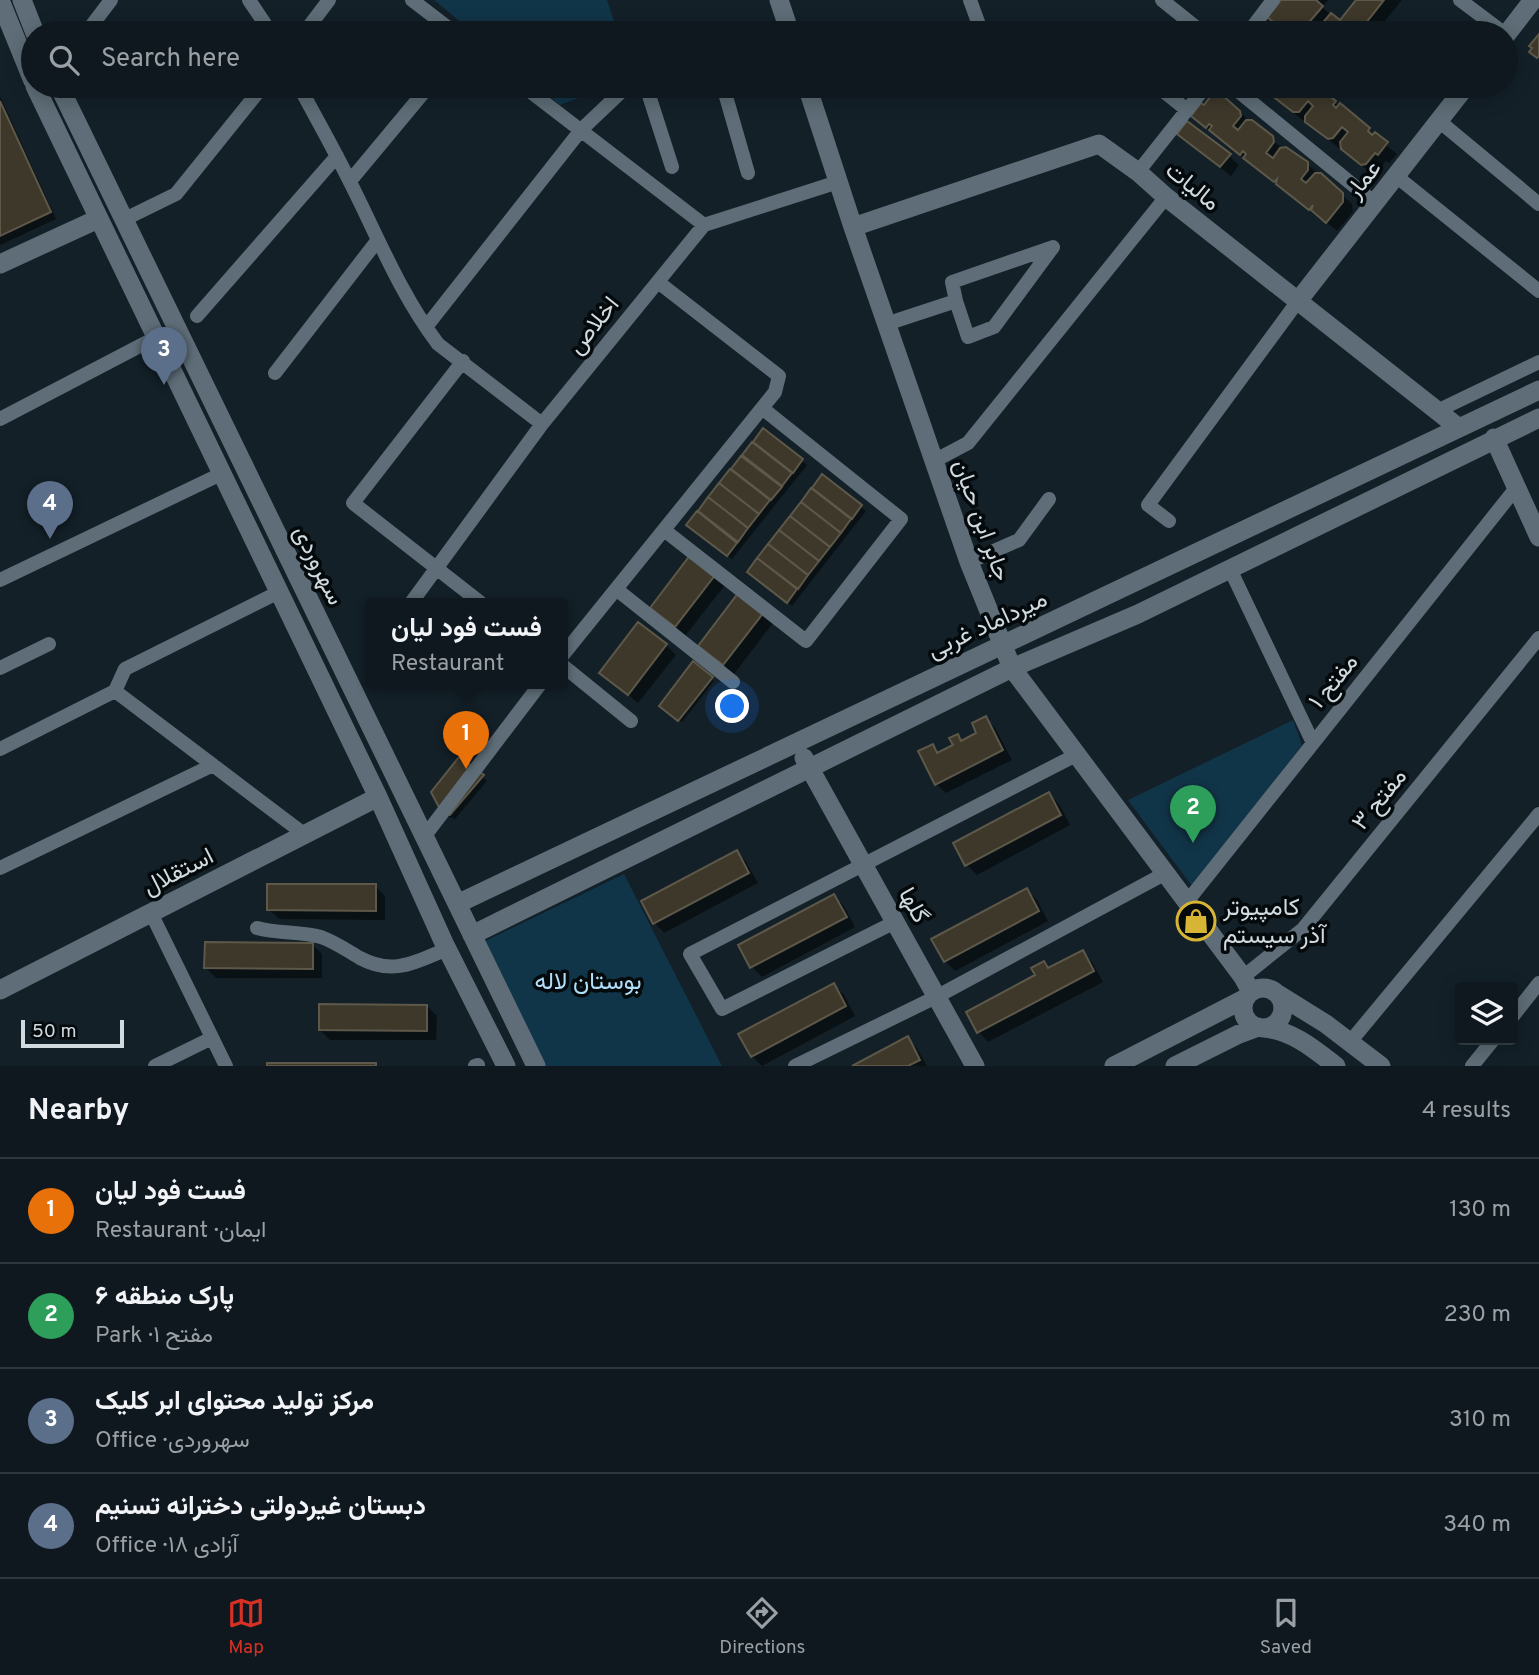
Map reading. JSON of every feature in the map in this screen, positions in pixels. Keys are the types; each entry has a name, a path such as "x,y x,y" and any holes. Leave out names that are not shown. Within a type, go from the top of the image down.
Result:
{"street":[{"name":"سهروردی","path":"0,0 21,51"},
{"path":"22,0 30,21"},
{"path":"95,21 111,0"},
{"path":"249,0 263,21"},
{"path":"313,21 329,0"},
{"path":"412,0 440,21"},
{"path":"779,0 782,21"},
{"path":"970,0 978,21"},
{"path":"1163,0 1188,21"},
{"path":"1257,21 1273,0"},
{"path":"1460,0 1488,21"},
{"path":"1516,21 1533,0"},
{"name":"سهروردی","path":"41,98 378,797 447,949 506,1066"},
{"name":"سهروردی","path":"65,98 536,1066"},
{"path":"123,219 176,194 253,98"},
{"path":"306,98 350,181 377,241 438,344 542,424"},
{"path":"350,181 419,98"},
{"path":"539,98 704,225 838,182"},
{"path":"426,327 580,130 614,98"},
{"path":"650,98 672,167"},
{"path":"726,98 748,173"},
{"name":"جابر ابن حیان","path":"811,98 934,461 1012,668 1247,989"},
{"path":"1172,98 1187,110"},
{"path":"1138,172 1196,98"},
{"path":"1247,98 1375,203"},
{"name":"عمار","path":"1298,301 1457,98"},
{"path":"1439,121 1539,204"},
{"name":"مالیات","path":"853,228 1099,144 1138,172 1459,428"},
{"path":"197,316 337,156"},
{"path":"1396,176 1539,291"},
{"path":"934,461 968,443 1166,197"},
{"path":"0,264 98,219"},
{"name":"اخلاص","path":"414,598 542,424 704,225"},
{"path":"275,373 377,241"},
{"path":"1053,247 994,327 968,337 957,302 953,282 1053,247"},
{"path":"568,649 775,392 779,376 658,282"},
{"path":"1169,521 1148,505 1298,301"},
{"path":"886,324 957,302"},
{"path":"0,419 155,338"},
{"path":"463,361 353,503 474,598"},
{"path":"1437,411 1539,362"},
{"name":"میرداماد غربی","path":"457,904 1539,390"},
{"path":"664,530 806,640 901,519 762,408"},
{"name":"میرداماد غربی","path":"472,935 1012,668 1138,614 1539,418"},
{"path":"1494,438 1539,537"},
{"path":"0,580 221,474"},
{"name":"مفتح ۱","path":"1186,903 1516,488"},
{"path":"970,562 1019,540 1049,499"},
{"path":"1230,569 1313,743"},
{"path":"616,589 733,682"},
{"path":"0,749 115,691 125,669 279,592"},
{"name":"مفتح ۳","path":"1247,989 1303,929 1539,638"},
{"path":"0,668 49,644"},
{"path":"568,670 631,721"},
{"path":"424,836 536,689"},
{"path":"115,691 304,834"},
{"name":"گلها","path":"796,742 975,1066"},
{"path":"895,922 722,1009 690,954 1076,755"},
{"path":"0,868 213,765"},
{"name":"استقلال","path":"0,990 378,797"},
{"path":"1350,1042 1539,814"},
{"path":"795,1066 936,997 1164,874"},
{"path":"151,913 226,1066"},
{"path":"257,928 325,938 369,963 389,967 403,967 447,949"},
{"path":"1518,1010 1539,983"},
{"path":"1114,1066 1247,989 1262,988 1273,991 1311,1013 1381,1066"},
{"path":"1247,989 1245,1016 1253,1025 1289,1034 1336,1066"},
{"path":"1175,1066 1239,1034 1276,1023 1282,1012 1281,1000 1273,991"},
{"path":"155,1066 212,1038"},
{"path":"1472,1066 1489,1045"}],"green space":[{"path":"434,0 607,0 614,21 459,21"},
{"path":"552,98 578,98 560,105"},
{"path":"1293,720 1302,745 1192,886 1128,800"},
{"name":"بوستان لاله","path":"624,874 722,1066 542,1066 477,945"}],"building":[{"path":"1281,0 1316,0 1323,6 1310,21 1272,21 1267,17"},
{"path":"1356,0 1384,0 1367,21 1324,21 1331,13 1340,20"},
{"path":"1539,34 1537,58 1529,52 1532,48 1529,46"},
{"path":"1209,98 1226,98 1240,111 1241,116 1233,126 1238,130 1246,120 1252,120 1273,136 1274,142 1266,153 1273,158 1280,148 1286,147 1308,162 1308,170 1301,179 1306,183 1315,173 1321,173 1343,193 1343,202 1326,223 1311,210 1313,205 1309,210 1276,184 1277,179 1274,182 1243,158 1246,154 1243,151 1240,155 1209,130 1212,126 1209,124 1206,128 1191,116 1201,103 1204,105"},
{"path":"1275,98 1332,98 1336,101 1333,105 1336,108 1340,103 1370,128 1368,131 1372,135 1375,132 1388,142 1378,155 1375,153 1366,164 1361,165 1341,149 1340,142 1348,132 1342,127 1333,138 1328,139 1305,122 1305,116 1313,106 1308,101 1299,112 1293,112"},
{"path":"0,101 51,212 0,236"},
{"path":"1187,121 1231,154 1220,167 1177,134"},
{"path":"763,428 803,459 793,473 753,442"},
{"path":"752,442 792,473 782,486 742,455"},
{"path":"741,456 782,487 771,500 731,469"},
{"path":"730,469 770,500 759,514 719,483"},
{"path":"822,474 862,505 852,519 812,488"},
{"path":"719,483 759,514 748,528 708,497"},
{"path":"811,488 851,519 841,533 801,502"},
{"path":"708,497 748,528 738,542 698,511"},
{"path":"801,502 841,533 830,547 790,516"},
{"path":"697,511 737,543 727,556 686,525"},
{"path":"790,516 830,547 819,561 779,530"},
{"path":"779,530 819,561 808,575 768,544"},
{"path":"768,544 808,575 798,589 757,558"},
{"path":"691,554 716,574 675,627 650,608"},
{"path":"757,558 797,589 787,603 747,572"},
{"path":"739,592 764,612 723,665 698,646"},
{"path":"638,622 667,644 628,695 599,673"},
{"path":"693,661 713,677 678,721 659,706"},
{"path":"986,716 1003,750 935,785 918,751 933,744 937,753 953,745 949,738 958,734 961,741 976,733 972,723"},
{"path":"459,757 484,775 450,815 442,813 431,792"},
{"path":"1049,792 1061,815 965,866 953,843"},
{"path":"737,850 749,873 653,924 641,901"},
{"path":"267,884 376,884 376,911 267,910"},
{"path":"1027,888 1039,911 944,962 931,939"},
{"path":"834,894 847,917 750,968 738,945"},
{"path":"205,942 313,943 313,969 204,968"},
{"path":"1083,950 1094,971 977,1033 966,1012 1035,975 1031,968 1044,961 1048,968"},
{"path":"834,983 846,1006 751,1057 738,1034"},
{"path":"319,1004 427,1005 427,1031 319,1030"},
{"path":"908,1036 920,1060 908,1066 852,1066"},
{"path":"267,1063 376,1063 376,1066 267,1066"}],"place":[{"name":"مرکز تولید محتوای ابر کلیک","path":"164,385"},
{"name":"دبستان غیردولتی دخترانه تسنیم","path":"50,539"},
{"name":"فست فود لیان","path":"466,769"},
{"name":"پارک منطقه ۶","path":"1193,843"},
{"name":"کامپیوتر آذر سیستم","path":"1196,921"}]}
